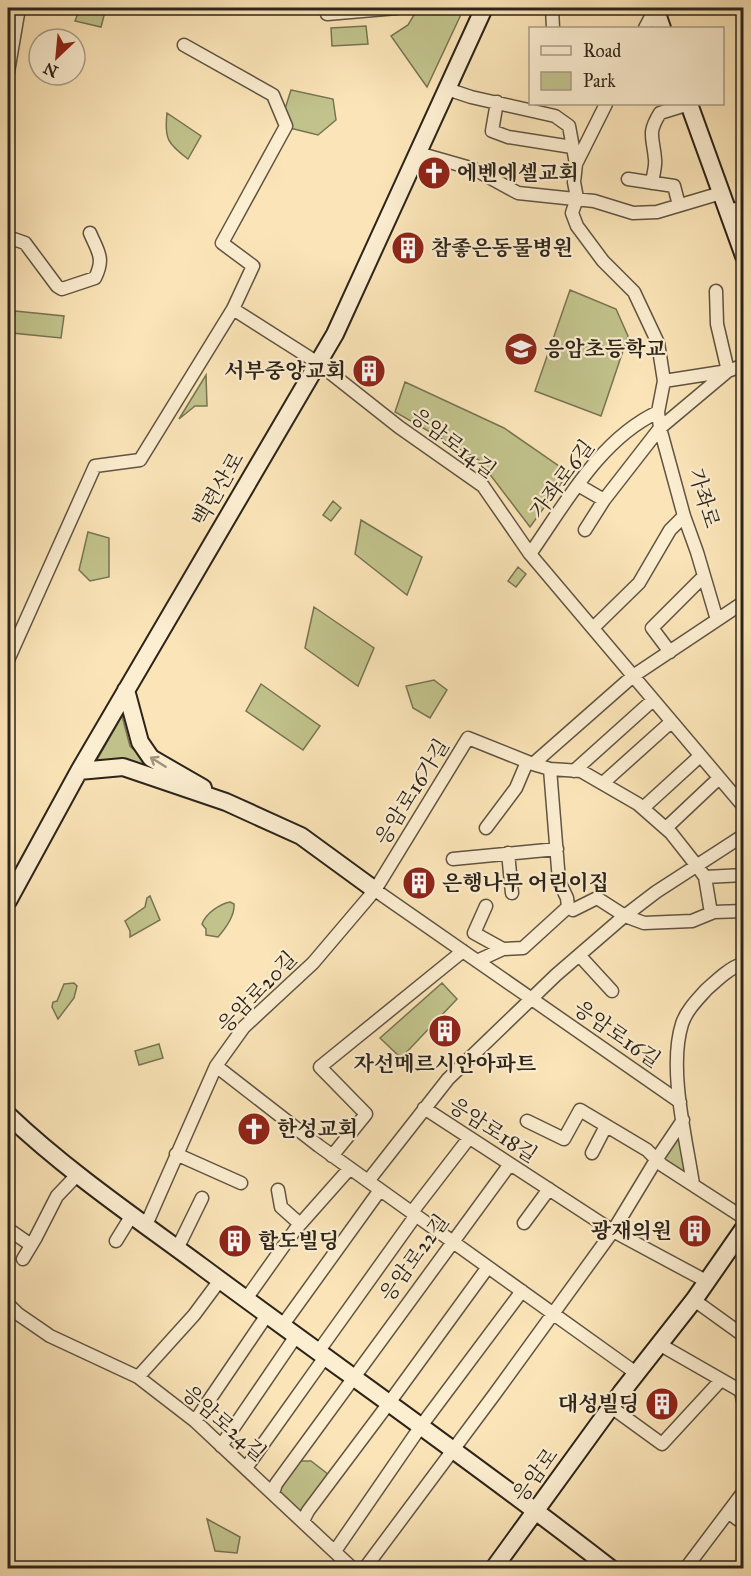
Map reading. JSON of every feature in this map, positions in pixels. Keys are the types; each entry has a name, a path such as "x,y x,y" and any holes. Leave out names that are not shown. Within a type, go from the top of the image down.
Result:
{"main road":[{"name":"백련산로","path":"8,901 79,771 335,334 484,8"},
{"path":"655,8 662,27"},
{"path":"689,105 721,193 736,209 744,256"},
{"path":"126,690 140,742 151,758 226,802"},
{"path":"79,771 123,767 226,802 301,836 375,890"},
{"path":"8,1116 78,1174 177,1249 537,1511 610,1569"},
{"name":"응암로","path":"494,1569 636,1373 740,1239"}],"street":[{"path":"8,72 19,8"},
{"path":"327,14 397,8"},
{"path":"552,8 554,27"},
{"path":"646,27 655,8"},
{"path":"8,660 95,466 140,460 233,309 253,266 222,243 286,126 273,95 184,45"},
{"path":"447,89 497,102 548,109 569,126 576,164 574,182 577,198 572,213 577,226 603,261 634,292 658,344 664,381 658,412 660,428"},
{"path":"497,102 492,131 518,139 572,147"},
{"path":"576,164 606,105"},
{"path":"652,183 655,160 651,141 652,125 660,112 685,105"},
{"path":"418,153 474,170 518,193 577,198 633,213 657,212 721,193"},
{"path":"628,179 674,186 679,205"},
{"path":"8,237 25,243 57,286 62,289 95,278 100,268 101,258 90,233"},
{"path":"716,291 717,324 728,371"},
{"name":"응암로14길","path":"233,309 318,363 399,427 483,486 530,554 744,807"},
{"path":"664,381 728,371 744,365"},
{"path":"585,530 604,500 660,428 728,371"},
{"name":"가좌로6길","path":"530,554 587,472 616,441 658,412"},
{"name":"가좌로","path":"660,428 684,516 717,620"},
{"path":"578,485 604,500"},
{"path":"593,628 639,583 670,530 684,516"},
{"path":"670,652 652,628 704,576"},
{"path":"486,828 516,788 530,763 633,676 744,602"},
{"path":"574,771 653,700"},
{"path":"603,783 671,722"},
{"name":"응암로16가길","path":"375,890 468,738 550,769"},
{"path":"643,808 700,756"},
{"path":"568,907 567,898 559,881 550,769 581,771 643,808 666,828 705,877 711,914"},
{"path":"666,828 718,778"},
{"path":"531,999 579,955 656,892 744,836"},
{"path":"453,859 557,849"},
{"path":"508,853 513,893"},
{"path":"705,877 744,875"},
{"name":"응암로16길","path":"375,890 680,1102"},
{"name":"응암로20길","path":"375,890 313,963 244,1027 216,1066 332,1156 636,1373"},
{"path":"568,907 573,910 597,898 625,916 644,923 692,921 711,914 744,911"},
{"path":"486,906 474,933 503,949"},
{"path":"477,961 503,949 523,948 568,907"},
{"path":"332,1156 366,1114 320,1067 463,951"},
{"path":"579,955 612,991"},
{"name":"응암로16길","path":"693,1184 678,1085 678,1044 682,1022 694,1003 712,985 735,966 744,963"},
{"name":"응암로18길","path":"531,999 448,1079 424,1108 613,1231 706,1281"},
{"path":"146,1225 216,1066"},
{"path":"368,1181 424,1108"},
{"path":"527,1121 564,1139 580,1110 647,1150 662,1165 744,1218"},
{"path":"365,1569 613,1231 683,1120"},
{"path":"592,1153 606,1126"},
{"name":"응암로22길","path":"246,1468 414,1214 469,1138"},
{"path":"176,1154 241,1183"},
{"name":"응암로22길","path":"273,1493 276,1484 510,1164"},
{"path":"246,1299 300,1224 350,1168"},
{"path":"22,1259 57,1196 78,1174"},
{"path":"524,1223 549,1189"},
{"path":"278,1190 281,1207 300,1224"},
{"path":"221,1446 289,1331 380,1190"},
{"path":"177,1249 202,1198"},
{"path":"116,1241 132,1215"},
{"path":"8,1229 31,1245"},
{"path":"303,1521 308,1511 488,1267"},
{"path":"138,1377 194,1314 220,1280"},
{"path":"335,1551 421,1426 522,1291"},
{"path":"694,1300 744,1336"},
{"name":"응암로24길","path":"8,1304 18,1314 50,1336 138,1377 195,1421 352,1569"},
{"path":"195,1421 267,1315"},
{"path":"659,1344 741,1391 744,1406"},
{"path":"611,1407 662,1444 721,1380"},
{"path":"686,1569 744,1491"},
{"path":"728,1512 744,1524"}],"green space":[{"path":"80,8 106,8 101,27 75,21"},
{"path":"418,8 464,8 427,87 391,36 408,25"},
{"path":"366,26 368,44 332,46 331,28"},
{"path":"291,90 333,99 336,120 318,135 290,128 284,112"},
{"path":"167,113 201,136 188,159 169,140 166,129"},
{"path":"570,290 616,309 628,336 601,416 535,391"},
{"path":"15,311 64,316 61,338 12,333"},
{"path":"206,375 207,406 195,406 179,419"},
{"path":"405,382 504,428 569,473 530,527 479,460 395,412"},
{"path":"333,501 341,508 331,521 323,515"},
{"path":"361,520 422,557 407,595 355,554"},
{"path":"88,532 109,538 109,577 90,581 79,570"},
{"path":"518,567 526,574 516,587 508,581"},
{"path":"314,607 374,648 358,686 305,648"},
{"path":"434,680 447,690 430,718 413,708 406,686"},
{"path":"261,684 320,726 303,750 246,711"},
{"path":"122,716 130,746 162,775 97,760"},
{"path":"150,896 160,920 130,937 125,921 145,907 147,898"},
{"path":"230,902 234,904 233,913 224,930 218,937 206,935 206,929 202,924 207,916 218,907"},
{"path":"74,983 77,986 74,998 58,1019 52,1007 53,1002 57,1001 64,984"},
{"path":"442,983 457,999 401,1058 380,1038"},
{"path":"159,1044 163,1058 139,1065 135,1051"},
{"path":"681,1128 689,1177 661,1159"},
{"path":"300,1461 311,1461 333,1478 303,1512 289,1510 277,1499 276,1484"},
{"path":"207,1519 240,1537 237,1553 215,1551"}],"place":[{"name":"에벤에셀교회","path":"434,173"},
{"name":"참좋은동물병원","path":"408,248"},
{"name":"응암초등학교","path":"521,349"},
{"name":"서부중앙교회","path":"369,371"},
{"name":"은행나무 어린이집","path":"419,883"},
{"name":"자선메르시안아파트","path":"445,1031"},
{"name":"한성교회","path":"254,1129"},
{"name":"광재의원","path":"695,1231"},
{"name":"합도빌딩","path":"235,1241"},
{"name":"대성빌딩","path":"662,1404"}]}
